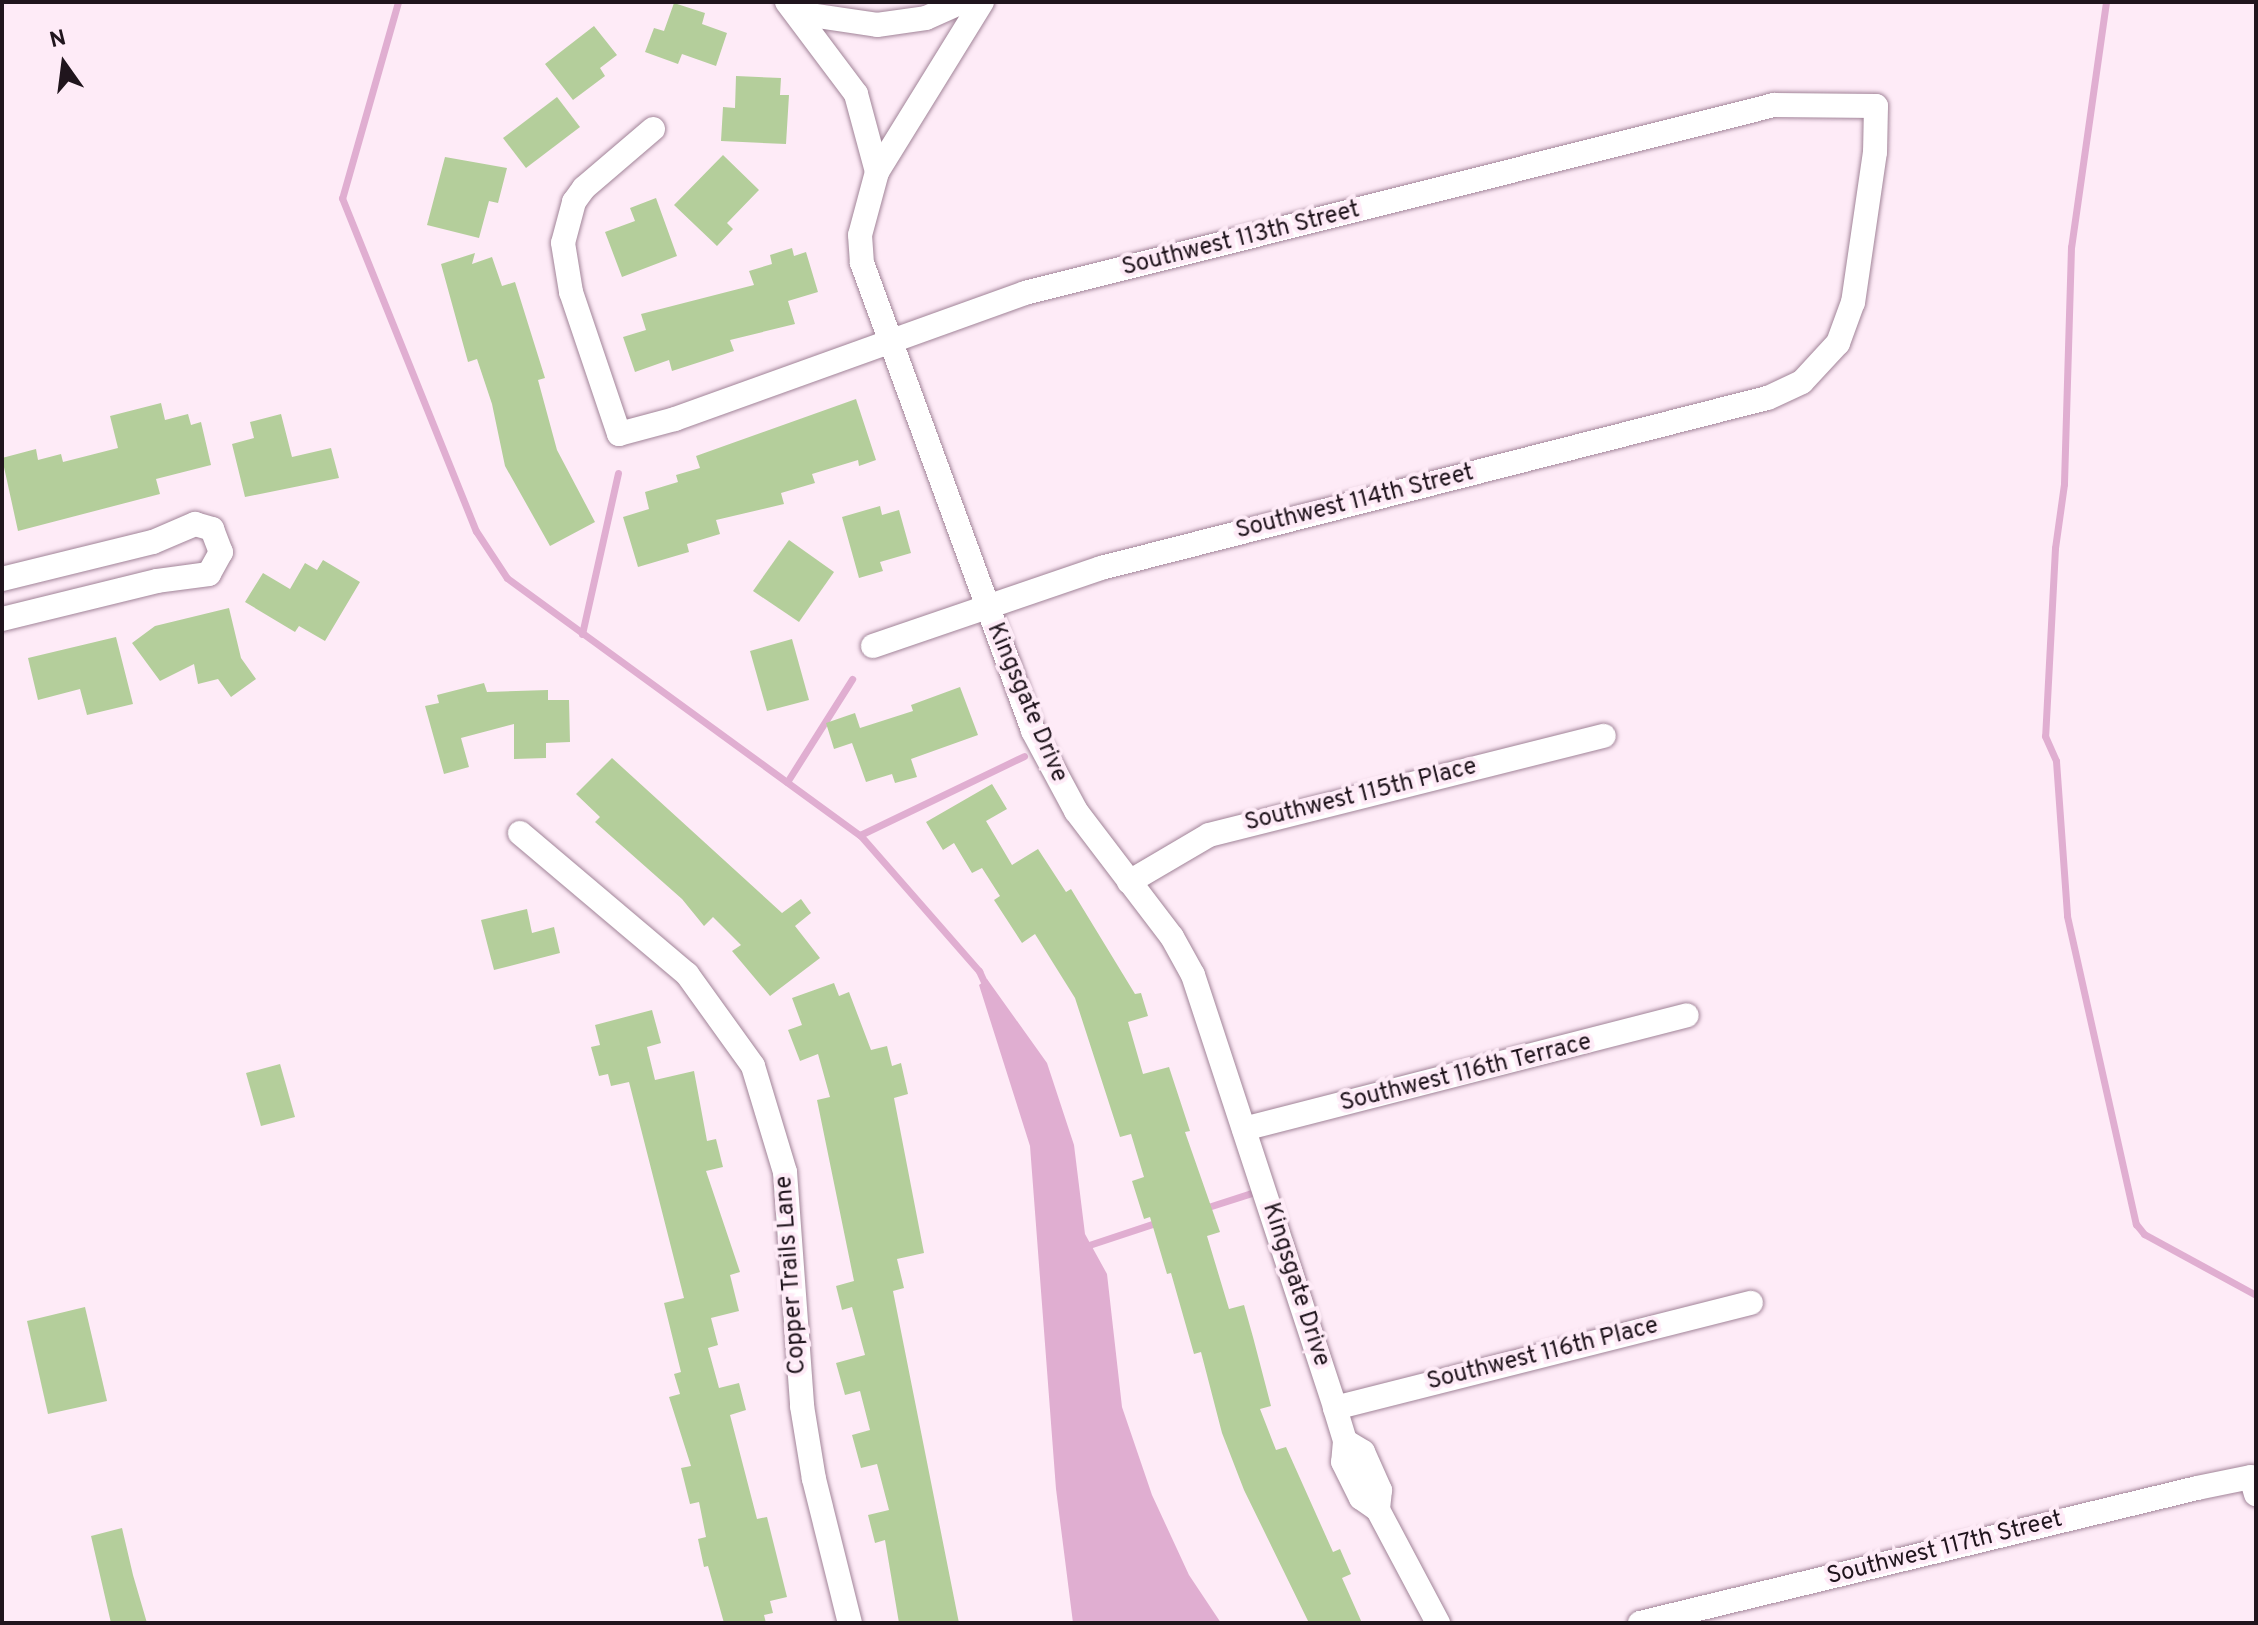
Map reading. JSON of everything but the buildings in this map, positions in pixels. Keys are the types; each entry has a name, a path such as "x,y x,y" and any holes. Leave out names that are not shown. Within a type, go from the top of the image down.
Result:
{"street":[{"path":"792,8 877,25 926,18 962,2"},
{"name":"Kingsgate Drive","path":"982,2 877,172 860,235 862,263 886,341 985,606 1052,772 1129,882 1172,937 1193,975 1345,1441 1363,1452 1380,1490 1378,1510 1438,1623"},
{"path":"792,8 856,94 877,172"},
{"name":"Southwest 113th Street","path":"653,129 584,188 574,202 563,243 571,292 619,434 675,419 1025,293 1774,105 1876,106 1875,152 1853,302 1830,355"},
{"name":"Southwest 114th Street","path":"873,646 985,606 1153,554 1767,398 1802,382 1830,355"},
{"path":"2,579 153,542 195,524 212,529 221,552 221,562 209,574 157,581 2,619"},
{"name":"Southwest 115th Place","path":"1129,882 1209,835 1604,736"},
{"name":"Copper Trails Lane","path":"520,833 687,974 753,1066 785,1172 802,1406 814,1479 850,1623"},
{"name":"Southwest 116th Terrace","path":"1244,1129 1687,1015"},
{"name":"Southwest 116th Place","path":"1335,1408 1751,1303"},
{"name":"Southwest 117th Street","path":"1640,1623 2253,1485"}],"shaded area":[{"path":"987,979 1047,1063 1074,1145 1085,1234 1107,1274 1122,1407 1152,1495 1189,1575 1221,1623 1073,1623 1056,1489 1030,1146 979,985"}],"waterway":[{"path":"398,2 342,198 476,531 507,578 860,835 979,971 986,986"},
{"path":"2106,2 2071,247 2064,484 2055,548 2045,736 2056,761 2067,916 2136,1224 2144,1234 2256,1295"},
{"path":"582,634 618,473"},
{"path":"787,782 852,679"},
{"path":"860,835 1024,756"},
{"path":"1205,1208 1258,1191"},
{"path":"1083,1247 1158,1222"}]}
